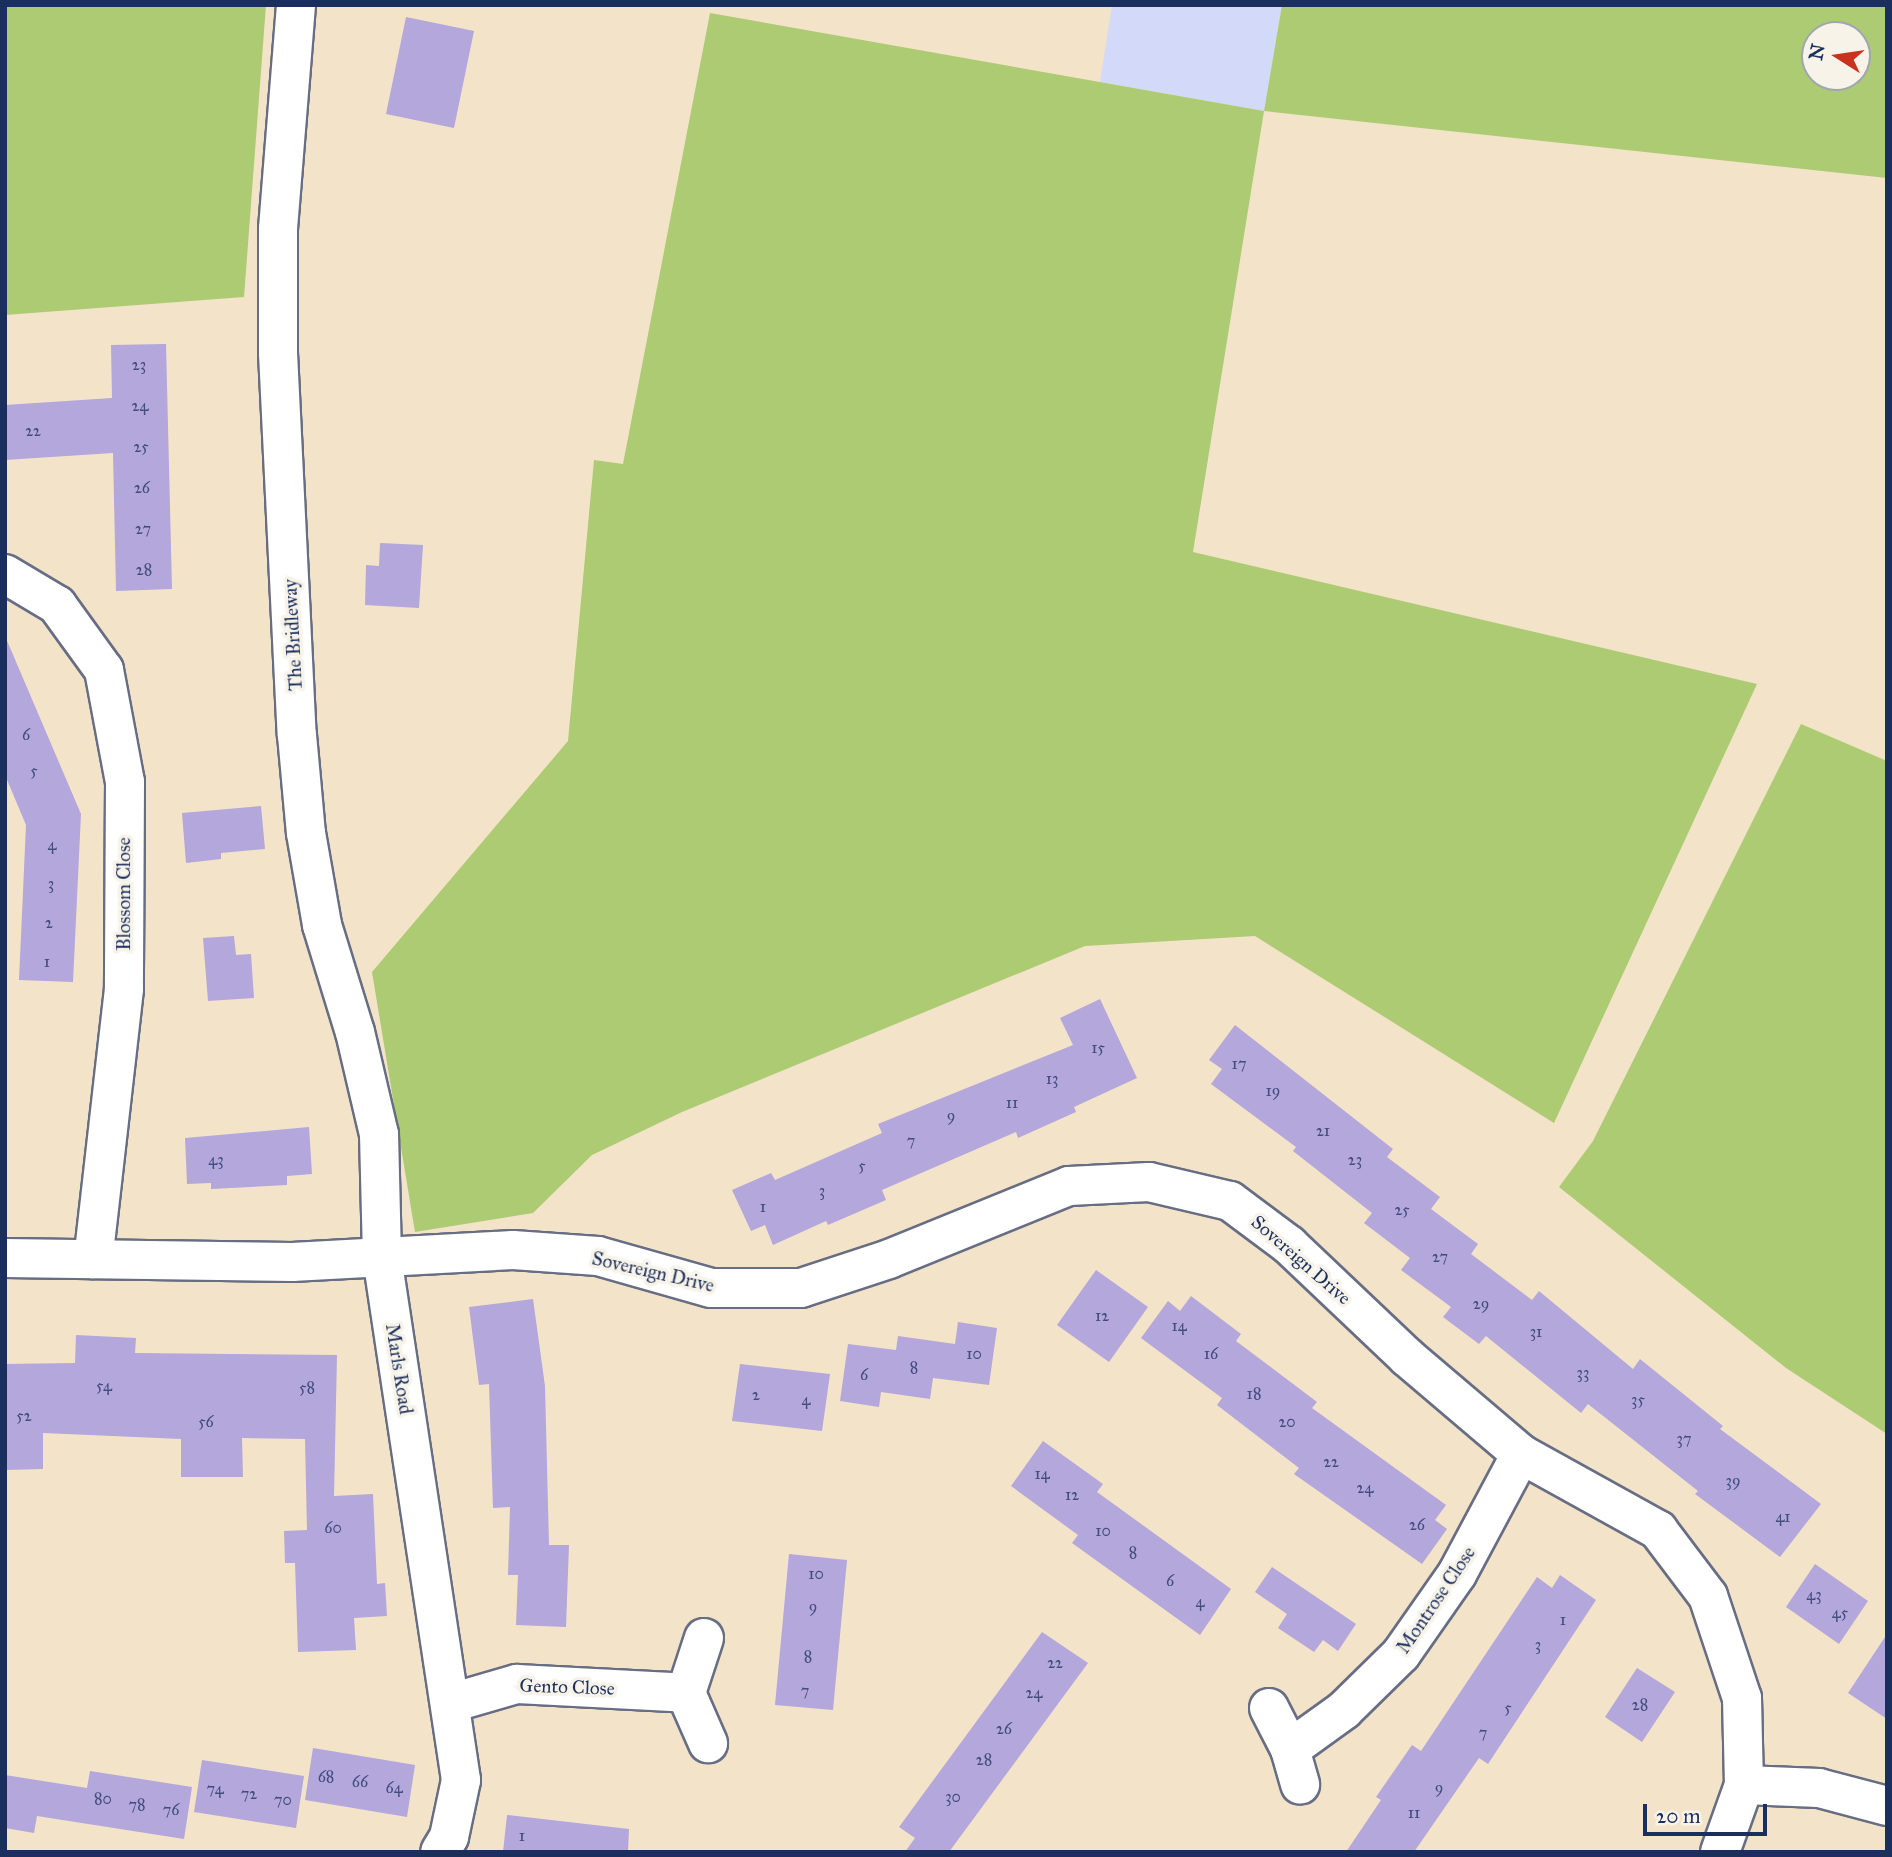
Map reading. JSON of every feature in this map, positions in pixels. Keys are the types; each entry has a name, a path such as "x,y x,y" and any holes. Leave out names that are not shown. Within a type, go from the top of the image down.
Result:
{"street":[{"name":"The Bridleway","path":"296,5 278,229 278,353 298,735 306,833 321,925 355,1032 379,1135 382,1257"},
{"name":"Blossom Close","path":"5,574 57,605 104,670 125,782 124,989 93,1259"},
{"name":"Sovereign Drive","path":"382,1257 513,1250 598,1256 711,1289 801,1288 889,1259 1069,1186 1149,1182 1230,1201 1289,1245 1407,1357 1521,1454 1658,1530 1708,1596 1742,1698 1744,1785 1720,1852"},
{"path":"5,1258 292,1262 382,1257"},
{"name":"Marls Road","path":"382,1257 461,1780 449,1837 440,1852"},
{"name":"Montrose Close","path":"1290,1749 1344,1710 1401,1654 1457,1574 1521,1454"},
{"path":"704,1638 686,1693 708,1743"},
{"name":"Gento Close","path":"451,1703 517,1684 686,1693"},
{"path":"1269,1708 1290,1749 1300,1785"},
{"path":"1744,1785 1819,1788 1887,1806"}],"shaded area":[{"path":"1112,5 1282,5 1264,111 1100,82"}],"green space":[{"path":"5,5 266,5 244,297 5,315"},
{"path":"1282,5 1887,5 1887,178 1264,111"},
{"path":"710,13 1264,111 1193,552 1757,684 1554,1123 1255,936 1085,946 682,1112 592,1155 533,1213 415,1232 372,972 568,741 594,460 623,464"},
{"path":"1801,724 1887,761 1887,1434 1786,1368 1559,1187 1593,1141"}],"building":[{"path":"406,17 474,31 454,128 386,114"},
{"path":"166,344 172,589 116,591 113,453 5,460 5,405 112,398 111,345"},
{"path":"380,543 423,545 419,608 365,605 366,565 379,566"},
{"path":"5,636 81,814 73,982 19,980 26,825 5,775"},
{"path":"261,806 265,849 221,853 221,859 186,863 182,813"},
{"path":"234,936 236,955 251,954 254,998 208,1001 203,938"},
{"path":"1100,999 1137,1078 1074,1107 1076,1112 1018,1138 1016,1132 882,1190 886,1200 828,1225 826,1221 773,1245 765,1225 751,1231 732,1190 771,1173 775,1180 882,1133 878,1124 1073,1045 1060,1018"},
{"path":"1235,1025 1393,1149 1387,1157 1440,1197 1431,1209 1478,1244 1471,1254 1532,1300 1539,1291 1633,1369 1640,1359 1723,1426 1720,1429 1821,1504 1780,1557 1695,1494 1698,1491 1588,1404 1581,1413 1486,1336 1479,1344 1443,1317 1451,1307 1401,1270 1410,1258 1364,1223 1372,1213 1293,1151 1296,1147 1211,1084 1222,1069 1209,1060"},
{"path":"309,1127 312,1174 287,1176 287,1185 211,1189 211,1183 187,1184 185,1138"},
{"path":"1096,1270 1148,1307 1109,1362 1057,1325"},
{"path":"1191,1296 1241,1334 1236,1341 1317,1402 1312,1408 1446,1505 1435,1520 1447,1529 1422,1564 1294,1474 1299,1468 1217,1405 1222,1398 1141,1338 1168,1301 1180,1311"},
{"path":"533,1299 545,1386 549,1545 569,1545 566,1627 516,1625 518,1575 508,1575 510,1507 493,1508 489,1384 479,1385 469,1307"},
{"path":"958,1322 997,1328 989,1385 933,1378 930,1399 881,1392 879,1407 840,1401 848,1344 896,1350 898,1336 955,1344"},
{"path":"76,1335 136,1338 135,1353 337,1355 334,1496 373,1494 377,1584 385,1583 387,1616 354,1618 356,1650 298,1652 295,1563 285,1563 284,1531 307,1530 305,1439 242,1438 243,1477 181,1477 181,1439 43,1433 43,1469 5,1470 5,1364 75,1363"},
{"path":"740,1364 830,1374 822,1431 732,1421"},
{"path":"1043,1441 1103,1484 1097,1492 1231,1589 1200,1635 1072,1543 1078,1535 1011,1486"},
{"path":"789,1554 847,1560 833,1710 775,1705"},
{"path":"1815,1564 1868,1601 1839,1644 1786,1607"},
{"path":"1272,1567 1356,1624 1338,1651 1323,1640 1314,1652 1278,1628 1287,1614 1255,1592"},
{"path":"1560,1575 1596,1600 1488,1764 1479,1758 1414,1852 1346,1852 1381,1800 1376,1797 1412,1745 1421,1751 1537,1577 1552,1588"},
{"path":"1042,1632 1088,1663 949,1852 905,1852 915,1838 899,1827"},
{"path":"1887,1634 1887,1719 1848,1693"},
{"path":"1637,1668 1675,1692 1642,1742 1605,1717"},
{"path":"313,1748 415,1765 407,1817 305,1800"},
{"path":"202,1760 304,1776 296,1828 194,1812"},
{"path":"90,1771 192,1787 184,1839 37,1816 34,1833 5,1828 5,1775 87,1788"},
{"path":"507,1815 629,1829 628,1852 503,1852"}]}
